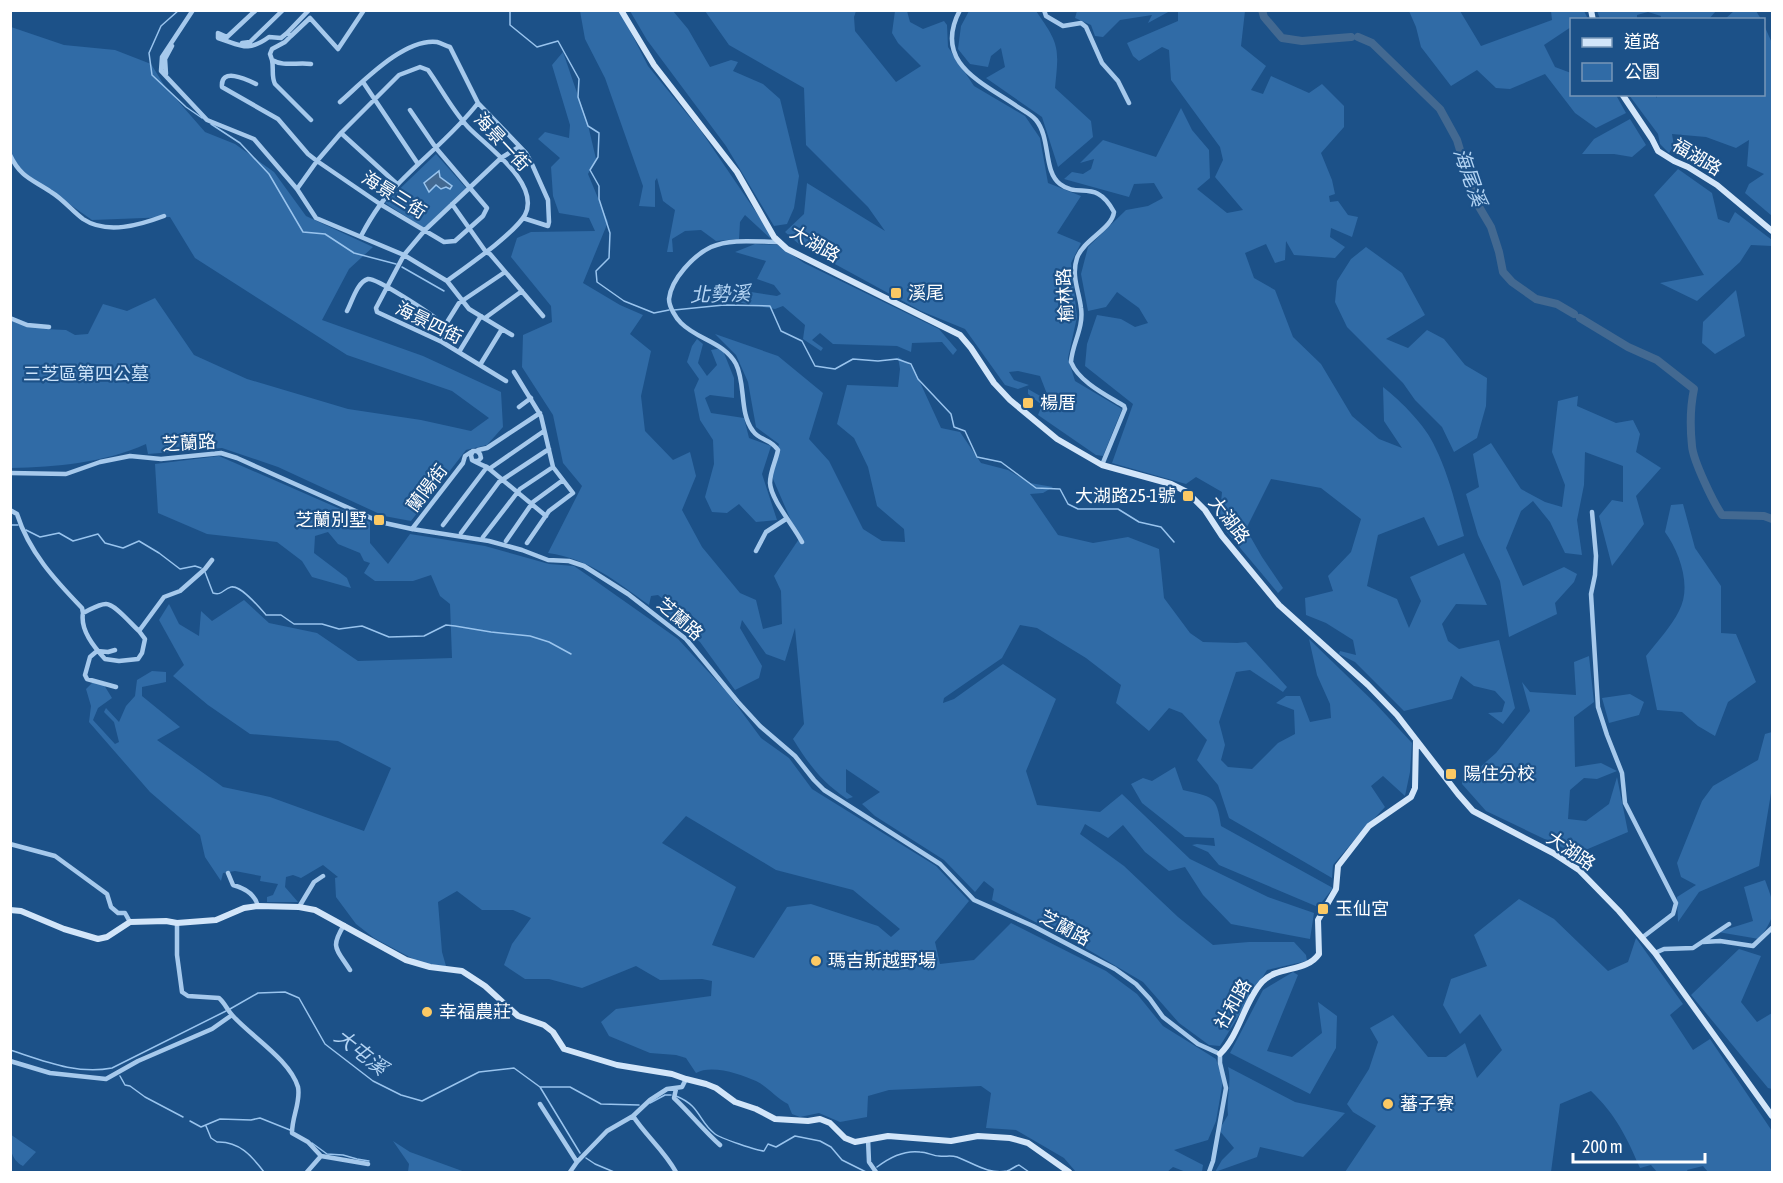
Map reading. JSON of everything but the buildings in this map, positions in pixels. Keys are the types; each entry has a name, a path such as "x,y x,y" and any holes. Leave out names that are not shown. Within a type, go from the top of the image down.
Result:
{"street":[{"path":"193,10 162,57 161,71 207,120 254,139 297,189 316,218 404,255 447,281 469,309 512,335"},
{"path":"256,10 227,37 218,33 218,38 255,47 269,37 281,38 289,34 310,18 338,49 364,10"},
{"path":"239,44 250,42 284,10"},
{"path":"309,10 285,42 272,49 270,54 274,67 272,78 275,84 311,120"},
{"name":"大湖路","path":"621,10 654,65 737,172 774,237 787,249 960,335 994,383 1010,400 1058,439 1083,455 1102,465 1171,484 1187,492 1205,510 1222,536 1279,604 1368,685 1397,715 1473,811 1553,853 1579,870 1643,937 1773,1116"},
{"name":"榆林路","path":"960,10 952,27 951,42 953,52 962,66 972,76 1035,119 1047,146 1052,173 1060,184 1100,194 1114,213 1106,226 1081,249 1076,261 1075,283 1082,317 1071,362 1086,381 1124,406 1125,409 1102,465"},
{"path":"1044,10 1046,16 1063,26 1081,23 1086,27 1102,63 1118,81 1129,103"},
{"path":"340,102 401,52 423,43 438,42 450,47 478,103 526,153 541,179 549,202 548,226 523,218 486,252 447,281"},
{"path":"272,60 278,64 300,62 311,64"},
{"name":"海景一街","path":"297,189 341,133 399,75 420,67 428,70 464,122 501,158 524,188 527,205 523,218"},
{"name":"海景三街","path":"256,84 244,78 228,75 221,82 222,87 278,119 308,154 317,161 380,204 444,242 450,243 486,213 487,208 436,148 410,110"},
{"path":"363,82 374,102 418,164"},
{"name":"福湖路","path":"1623,96 1658,151 1688,166 1773,231"},
{"path":"361,236 380,204 397,184 464,122 478,103"},
{"path":"341,133 397,184"},
{"name":"海景四街","path":"506,381 442,342 378,312 376,308 404,255 425,230 501,158 519,147"},
{"path":"10,155 17,170 53,193 85,220 106,228 118,228 164,216"},
{"path":"452,204 486,252 543,316"},
{"path":"780,242 729,242 710,247 680,271 669,300 682,324 723,348 737,365 752,431 773,442 778,450 770,481 771,488 786,519 793,524 802,542"},
{"path":"444,327 459,303 505,272"},
{"path":"347,310 361,284 372,279 387,286 440,321 445,332 442,342"},
{"path":"459,352 483,317 522,291"},
{"path":"10,318 27,326 49,327"},
{"path":"480,365 502,329"},
{"path":"514,372 540,413 553,467 573,493 549,511 527,543"},
{"path":"519,407 531,398"},
{"name":"蘭陽街","path":"412,529 463,463 465,456 487,448 540,413"},
{"name":"蘭陽街","path":"443,525 488,468 544,430"},
{"path":"461,533 502,480 549,449"},
{"name":"蘭陽街","path":"474,451 479,452 488,468"},
{"name":"蘭陽街","path":"474,451 471,454 473,461 488,468 546,516"},
{"name":"芝蘭路","path":"10,473 66,474 100,462 130,456 161,459 221,453 380,522 489,541 548,560 576,563 628,594 686,639 738,702 760,726 795,756 824,790 940,864 975,900 1033,926 1115,969 1136,984 1163,1017 1198,1044 1220,1054"},
{"name":"蘭陽街","path":"463,463 478,461 481,456"},
{"path":"483,537 517,492 553,467"},
{"path":"506,541 531,504 563,480"},
{"path":"10,510 17,514 23,532 48,572 82,608 84,631 97,651 105,659 111,661 138,659 145,639 115,608 102,604 83,613"},
{"path":"1592,512 1596,556 1591,604 1598,707 1622,772 1625,804 1676,903 1673,914 1643,937"},
{"path":"756,551 766,532 786,519"},
{"path":"139,631 164,597 180,591 212,560"},
{"path":"115,650 97,651 90,657 86,677 116,687"},
{"name":"社和路","path":"1209,1173 1214,1161 1226,1088 1220,1054 1262,982 1277,972 1311,963 1319,954 1318,920 1336,889 1338,866 1370,826 1411,797 1415,788 1416,740"},
{"path":"10,844 55,856 107,894 111,907 118,913 125,914 130,922"},
{"path":"228,873 233,885 246,889 256,900 258,906"},
{"path":"299,907 314,882 323,876"},
{"path":"10,910 21,911 64,929 98,939 107,937 130,922 177,923 216,920 244,908 258,906 299,907 315,910 406,960 430,967 462,971 485,986 518,1016 544,1025 553,1032 564,1049 617,1065 672,1074 716,1088 735,1101 774,1119 808,1121 820,1119 830,1123 845,1138 855,1142 888,1136 951,1141 978,1136 1010,1138 1028,1143 1069,1173"},
{"path":"177,923 177,955 182,992 188,996 219,998 231,1014 292,1072 298,1088 299,1100 293,1115 292,1130 321,1156 368,1164"},
{"path":"1655,953 1665,949 1693,948 1715,931 1729,924"},
{"path":"344,925 335,940 335,945 350,970"},
{"path":"1703,942 1720,940 1753,946 1773,928"},
{"path":"10,1061 51,1073 106,1079 138,1061 212,1029 231,1014"},
{"path":"570,1173 577,1162 607,1131 633,1116 650,1100 667,1089 682,1087 686,1079"},
{"path":"676,1089 672,1100 720,1145"},
{"path":"540,1104 577,1162"},
{"path":"633,1116 652,1138 676,1173"},
{"path":"868,1139 869,1162 876,1173"},
{"path":"307,1173 321,1156"}],"green space":[{"path":"1597,10 1716,11 1710,18 1660,18 1661,16 1648,12 1637,15 1637,18 1600,18"},
{"path":"580,11 620,11 648,66 701,131 771,234 770,238 745,215 740,222 739,239 716,241 701,230 685,231 672,239 673,252 667,252 675,210 663,201 657,178 655,207 639,206 643,186 605,78 585,39"},
{"path":"630,11 673,11 688,29 710,67 731,60 738,62 733,71 763,84 780,99 799,176 794,208 787,224 774,226 726,146 647,40"},
{"path":"705,11 856,11 855,31 896,82 921,66 898,43 892,33 895,11 907,11 910,22 923,29 944,21 947,25 948,47 974,86 1025,116 1040,138 1048,183 1081,196 1057,233 1081,243 1071,263 1077,317 1068,358 1075,381 1122,409 1103,456 1096,455 1038,415 1042,405 1028,394 1028,389 1042,397 1047,394 1040,376 1018,371 1009,372 1014,380 1029,385 1018,389 1005,385 965,329 921,311 800,245 785,232 804,214 807,183 885,231 868,207 806,145 804,88 729,45"},
{"path":"969,11 1036,11 1050,32 1057,55 1055,88 1091,121 1093,137 1058,167 1042,117 986,78 1005,67 1001,48 991,56 988,67 970,64 958,49 961,26"},
{"path":"1077,11 1170,11 1148,23 1152,15 1120,20 1103,37 1095,36 1091,25 1075,18"},
{"path":"1178,11 1245,11 1241,46 1266,66 1251,90 1263,94 1271,76 1309,93 1322,84 1344,106 1344,127 1321,153 1335,194 1329,196 1330,202 1338,201 1348,215 1358,217 1352,237 1331,228 1330,237 1345,247 1335,258 1294,255 1286,241 1285,260 1275,263 1266,244 1245,253 1254,278 1275,290 1293,337 1321,364 1352,416 1379,439 1402,448 1384,421 1383,387 1412,414 1431,439 1448,480 1464,536 1438,546 1424,517 1378,535 1367,586 1397,599 1409,628 1421,601 1410,577 1464,553 1487,605 1456,604 1442,624 1448,641 1459,649 1499,640 1515,708 1503,724 1488,713 1502,712 1505,702 1495,691 1474,686 1461,676 1452,699 1404,711 1355,662 1339,654 1340,651 1356,655 1353,640 1326,623 1306,615 1305,598 1333,591 1328,576 1351,552 1361,519 1321,488 1271,479 1246,529 1283,588 1278,593 1225,530 1220,513 1222,492 1196,477 1186,484 1112,463 1133,404 1085,366 1087,344 1097,315 1121,319 1135,327 1148,323 1139,308 1117,292 1106,307 1088,311 1081,274 1088,247 1126,210 1148,206 1163,198 1154,183 1134,184 1129,197 1064,179 1072,172 1083,174 1091,169 1094,159 1080,163 1103,140 1156,157 1181,108 1192,130 1209,150 1210,178 1197,189 1227,213 1243,210 1215,177 1223,160 1220,147 1171,80 1169,50 1162,47 1139,61 1133,56 1127,43 1178,21"},
{"path":"1409,11 1460,11 1481,46 1552,20 1551,11 1584,11 1588,18 1570,18 1570,28 1544,45 1555,67 1570,73 1570,96 1617,96 1626,113 1596,128 1575,113 1545,74 1510,89 1496,88 1477,70 1451,86 1421,47"},
{"path":"1734,11 1756,11 1760,18 1726,18"},
{"name":"三芝區第四公墓","path":"11,27 64,45 115,50 151,64 164,85 205,132 235,144 274,172 306,216 373,247 349,269 322,320 423,356 501,392 503,427 487,445 466,450 411,521 384,516 278,467 222,448 148,454 146,444 97,460 11,468 10,316 45,329 66,330 75,335 88,334 103,304 127,311 155,298 194,355 247,379 348,409 421,420 471,431 489,418 452,391 347,355 195,258 170,217 92,220 21,170 11,156"},
{"path":"1765,27 1772,43 1772,216 1745,193 1749,184 1764,174 1747,166 1749,140 1736,148 1706,137 1672,134 1674,146 1669,153 1660,144 1658,134 1630,96 1656,96 1657,98 1657,96 1765,96"},
{"path":"563,52 588,125 596,159 588,174 608,222 583,283 620,305 643,315 630,334 651,351 641,396 645,431 673,460 690,452 696,476 682,510 702,547 740,593 756,600 763,629 782,624 781,591 774,576 799,539 770,472 779,444 756,427 748,382 736,355 715,334 778,356 823,393 809,439 829,461 863,529 882,541 905,542 904,529 877,506 868,467 854,438 837,424 847,385 898,387 900,369 898,357 913,367 941,428 960,432 981,463 1008,470 1030,483 1053,487 1043,493 1030,494 1058,535 1093,543 1128,537 1159,549 1164,598 1190,633 1203,642 1246,642 1287,687 1283,692 1250,670 1236,672 1219,722 1225,745 1221,760 1228,767 1252,769 1278,743 1295,734 1294,710 1276,703 1286,696 1300,696 1310,722 1331,718 1330,704 1317,675 1309,639 1375,703 1412,743 1410,772 1405,796 1383,776 1371,786 1385,807 1333,865 1332,878 1229,818 1218,785 1197,760 1207,740 1182,713 1169,708 1149,731 1116,703 1121,685 1086,658 1037,628 1020,625 1002,658 944,698 943,703 954,699 1003,664 1056,699 1026,771 1037,805 1100,812 1122,794 1190,859 1268,897 1314,913 1310,939 1231,924 1203,895 1185,867 1169,871 1145,852 1123,825 1108,838 1085,824 1080,834 1124,866 1178,917 1213,945 1294,942 1306,955 1307,961 1267,970 1220,1046 1209,1045 1179,1023 1143,982 1075,942 992,900 994,889 984,881 975,892 944,860 875,816 862,804 880,792 846,769 846,792 853,797 847,799 823,779 793,739 804,724 795,628 785,661 766,654 742,620 740,628 762,666 759,678 735,690 700,642 657,608 664,600 658,595 651,596 649,605 602,572 577,560 548,553 582,486 563,463 553,415 522,367 523,335 552,322 551,306 511,257 517,238 531,232 595,231 589,218 559,213 553,196 551,167 560,158 538,139 545,132 569,138 570,125 552,65"},
{"path":"1630,119 1646,145 1632,157 1614,154 1582,154 1594,139"},
{"path":"436,154 466,188 424,228 385,203"},
{"path":"1678,169 1712,193 1718,219 1729,223 1735,212 1772,240 1772,246 1751,245 1740,262 1697,301 1660,283 1704,275 1654,195"},
{"path":"755,244 778,245 804,263 939,329 957,350 953,355 942,342 912,343 911,352 897,346 833,344 820,333 812,340 823,348 821,351 803,339 805,325 783,306 775,309 720,299 725,288 777,296 781,294 774,285 757,279 766,261 735,252"},
{"path":"1366,247 1402,273 1425,315 1386,339 1408,348 1427,330 1444,339 1465,365 1487,378 1486,406 1477,438 1454,452 1442,427 1415,400 1403,383 1347,327 1335,302 1337,281 1351,259"},
{"path":"1736,290 1745,336 1715,354 1702,343 1703,322"},
{"path":"697,339 703,344 698,363 707,376 717,365 711,350 722,348 734,378 734,398 710,395 705,398 711,413 744,418 749,438 771,446 762,474 777,520 756,522 739,504 727,513 712,512 705,497 714,464 713,440 700,420 694,390 699,379 687,362"},
{"path":"1578,396 1577,406 1616,423 1633,420 1640,434 1636,452 1661,468 1636,496 1644,524 1612,566 1599,516 1612,500 1623,502 1623,466 1585,452 1584,485 1577,520 1582,555 1565,553 1550,522 1533,501 1521,511 1506,548 1523,586 1564,567 1577,574 1574,582 1555,603 1557,614 1509,637 1500,581 1478,535 1466,494 1479,487 1473,454 1491,443 1521,489 1545,502 1562,507 1565,485 1552,452 1558,401"},
{"path":"219,456 370,522 370,543 388,564 410,534 485,546 549,564 574,566 678,639 727,692 761,738 789,758 812,789 936,866 969,901 935,942 940,964 974,960 1011,923 1106,971 1137,994 1163,1026 1216,1059 1223,1081 1216,1121 1208,1140 1174,1150 1203,1165 1202,1172 1186,1172 1173,1167 1167,1172 1076,1172 1064,1158 1016,1130 986,1128 991,1093 981,1086 889,1090 868,1096 867,1117 840,1122 819,1113 800,1117 792,1114 788,1104 756,1081 718,1070 702,1070 696,1073 686,1058 650,1053 609,1036 601,1022 616,1009 711,996 712,981 702,979 660,980 636,966 582,988 549,979 525,979 504,965 512,944 531,918 513,910 482,910 457,891 438,902 442,952 446,966 430,965 415,960 374,938 356,924 336,897 335,878 338,877 323,865 301,878 293,875 286,877 285,887 298,902 267,902 267,897 273,895 278,884 260,881 261,876 235,871 223,873 221,881 205,857 200,835 150,792 89,722 91,706 86,689 93,682 104,685 112,698 98,708 93,720 115,744 119,742 114,722 104,712 106,708 119,722 126,706 135,696 137,680 152,671 166,672 166,682 142,687 142,696 180,727 157,740 223,787 270,797 364,831 391,768 338,741 250,734 208,705 173,676 184,665 159,620 169,604 179,624 199,636 201,611 212,621 244,600 269,623 317,633 358,661 452,658 450,604 440,596 431,575 413,581 375,581 364,573 370,563 364,561 360,553 338,544 328,532 315,536 314,553 347,578 351,588 312,577 302,561 277,542 207,534 158,513 155,464","holes":["686,816 776,870 853,890 900,929 891,937 878,926 811,904 787,907 754,958 712,945 736,887 662,843"]},
{"path":"1683,504 1695,548 1721,586 1721,633 1736,634 1756,682 1728,702 1715,736 1698,726 1682,712 1657,710 1646,656 1672,623 1683,602 1682,570 1665,532 1671,505"},
{"path":"1589,656 1594,702 1574,717 1575,767 1601,763 1617,771 1597,779 1584,778 1570,790 1568,819 1586,821 1609,804 1617,777 1628,832 1576,854 1486,811 1462,784 1464,771 1478,769 1496,753 1530,711 1522,682 1530,692 1576,695 1574,662"},
{"path":"1630,694 1644,702 1639,715 1609,723 1602,698"},
{"path":"1772,732 1772,787 1759,866 1699,892 1678,922 1677,897 1696,885 1681,877 1677,863 1702,801 1713,786 1758,760 1765,734"},
{"path":"1175,767 1183,790 1207,796 1215,803 1221,826 1333,888 1318,907 1219,865 1208,852 1192,845 1215,846 1214,838 1185,837 1142,803 1131,784 1143,778 1152,781"},
{"path":"1765,880 1773,911 1759,939 1718,932 1753,921 1744,887"},
{"path":"1519,899 1554,919 1608,971 1628,962 1636,938 1683,1004 1670,1015 1693,1050 1710,1039 1772,1131 1772,1172 1708,1172 1703,1166 1687,1170 1688,1172 1657,1172 1651,1165 1640,1168 1620,1126 1591,1091 1560,1104 1551,1172 1345,1172 1376,1126 1353,1112 1347,1104 1369,1069 1378,1042 1370,1028 1393,1015 1428,1057 1446,1057 1465,1043 1477,1078 1502,1050 1480,1014 1460,1034 1443,1005 1451,979 1487,966 1474,935"},
{"path":"1739,949 1761,956 1741,1002 1757,1022 1772,1013 1772,1089 1768,1088 1691,995"},
{"path":"1293,972 1298,975 1267,1051 1292,1057 1322,1033 1318,1002 1337,1016 1336,1048 1310,1094 1230,1053 1263,990"},
{"path":"1228,1067 1295,1102 1345,1113 1303,1157 1260,1147 1257,1157 1215,1172 1222,1160 1234,1148 1219,1130 1228,1115"},
{"path":"10,1134 36,1152 23,1166 13,1156"},
{"path":"393,1141 410,1152 465,1172 408,1172 409,1164"}],"shaded area":[{"path":"439,171 440,177 452,186 450,189 446,187 441,189 436,185 429,192 424,183"}],"waterway":[{"path":"179,10 161,26 149,53 152,75 186,107 202,118"},
{"name":"北勢溪","path":"510,10 510,25 537,47 558,41 579,79 578,97 588,126 599,133 598,157 590,170 599,186 599,199 610,233 609,258 596,271 597,282 624,301 654,313 669,310"},
{"name":"海尾溪","path":"1262,10 1264,17 1282,38 1302,41 1351,37"},
{"name":"海尾溪","path":"1358,37 1372,43 1440,109 1457,140 1475,200 1491,227 1503,272 1512,282 1536,299 1557,304 1574,314"},
{"path":"211,124 240,143 269,174 303,232 325,234 354,253 396,264"},
{"path":"402,267 444,291"},
{"name":"北勢溪","path":"674,310 724,305 770,306 781,331 802,341 815,366 835,369 853,359 878,361 897,359 911,364 918,379 951,414 954,427 965,431 977,457 1001,462 1036,488 1060,489 1068,504 1078,509 1118,509 1139,522 1161,527 1174,542"},
{"name":"海尾溪","path":"1580,318 1628,347 1657,360 1694,389 1691,418 1693,452 1718,509 1722,515 1764,516 1772,519"},
{"path":"10,525 18,525"},
{"path":"26,530 40,537 59,533 73,541 98,534 105,543 123,548 139,541 180,569 195,566 201,568"},
{"path":"205,572 213,593 218,594 235,587 250,597 266,615 281,615 294,624 322,624 339,629 362,626 389,637 424,636 446,625 530,636 549,642 571,654"},
{"name":"大屯溪","path":"230,1009 258,993 285,992 299,998 325,1044 373,1081 401,1095 422,1101 479,1072 514,1068 540,1087 580,1153"},
{"name":"大屯溪","path":"10,1050 73,1068 86,1070 112,1068 226,1011"},
{"path":"120,1076 125,1085 183,1117"},
{"path":"540,1087 570,1087 601,1104 639,1105"},
{"path":"650,1103 665,1095 671,1095"},
{"path":"676,1096 690,1104 709,1129 724,1138 764,1151 768,1144 776,1147 795,1136 820,1141 831,1147 842,1160 866,1172"},
{"path":"190,1121 201,1127 220,1119 260,1118 290,1130"},
{"path":"206,1126 211,1138 217,1142 225,1142 238,1147 250,1155 264,1172"},
{"path":"312,1143 327,1154 369,1161"},
{"path":"877,1167 897,1155 914,1152 957,1157 981,1168 1000,1172 1019,1165 1029,1172"},
{"name":"大屯溪","path":"586,1158 614,1172"}],"place":[{"name":"溪尾","path":"896,293"},
{"name":"楊厝","path":"1028,403"},
{"name":"大湖路25-1號","path":"1188,496"},
{"name":"芝蘭別墅","path":"379,520"},
{"name":"陽住分校","path":"1451,774"},
{"name":"玉仙宮","path":"1323,909"},
{"name":"瑪吉斯越野場","path":"816,961"},
{"name":"幸福農莊","path":"427,1012"},
{"name":"蕃子寮","path":"1388,1104"}]}
